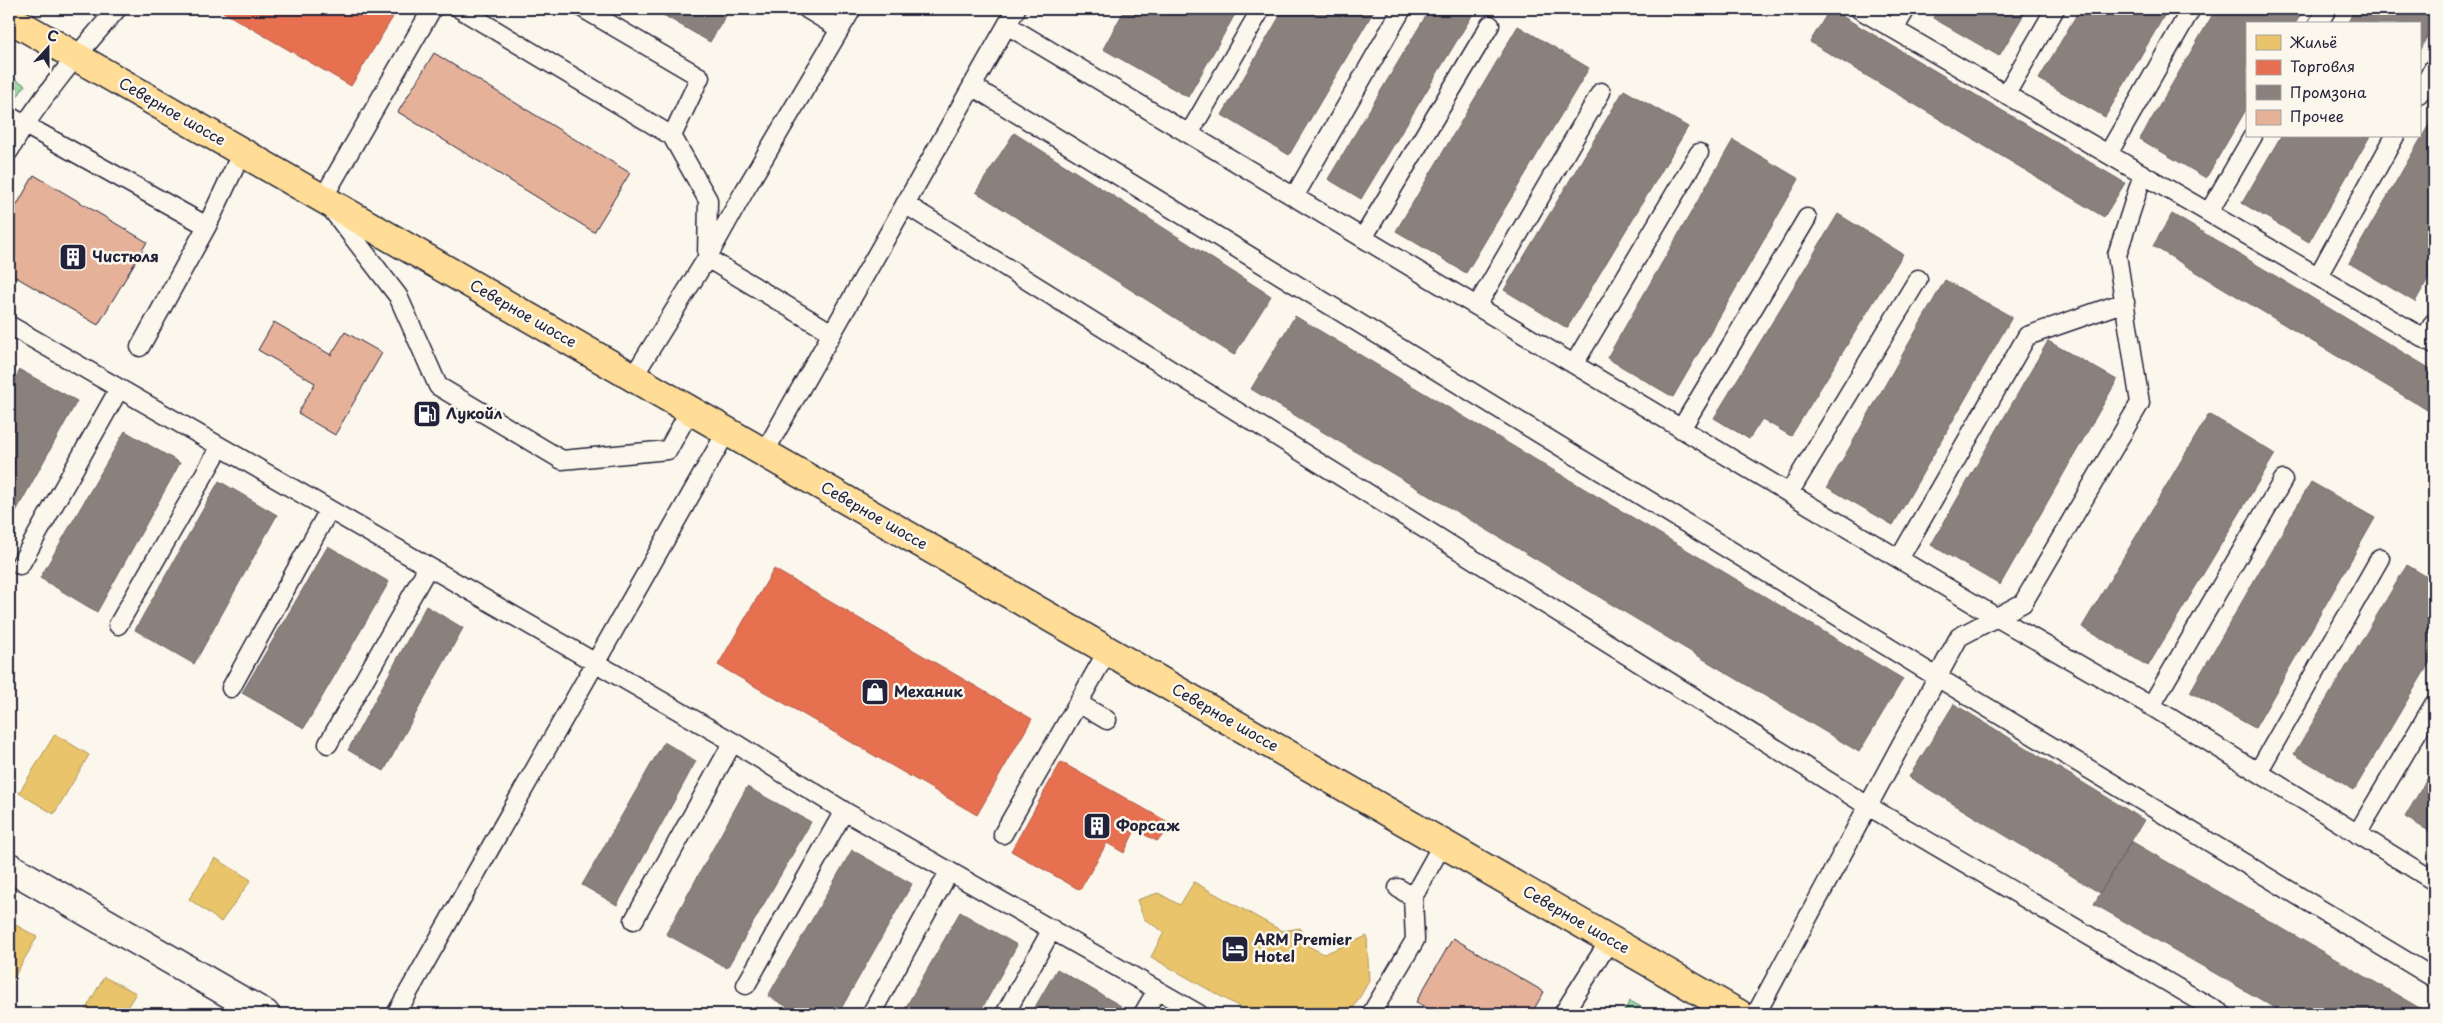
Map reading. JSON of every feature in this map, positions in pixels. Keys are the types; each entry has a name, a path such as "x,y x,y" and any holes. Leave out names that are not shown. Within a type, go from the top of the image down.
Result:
{"main road":[{"name":"Северное шоссе","path":"9,18 1739,1014"}],"street":[{"path":"9,867 265,1014"}],"lane":[{"path":"9,151 16,120 117,9"},
{"path":"432,9 323,198 398,296 438,386 562,460 668,450 690,410"},
{"path":"460,9 672,136 708,200 708,258"},
{"path":"584,9 700,78 672,136"},
{"path":"807,9 840,29"},
{"path":"633,377 708,258 745,190 852,9"},
{"path":"764,452 1016,9"},
{"path":"1190,134 1261,9"},
{"path":"1294,197 1402,9"},
{"path":"1859,9 2430,341 2434,322"},
{"path":"1894,29 1906,9"},
{"path":"2006,94 2055,9"},
{"path":"2108,154 2191,9"},
{"path":"2319,22 2327,9"},
{"path":"1007,25 1996,617 2151,706 2434,881"},
{"path":"1363,238 1490,25"},
{"path":"2420,92 2434,67"},
{"path":"972,86 1937,677 2434,978"},
{"path":"1476,306 1601,92"},
{"path":"16,120 206,226"},
{"path":"2208,212 2252,138"},
{"path":"2318,276 2395,138"},
{"path":"140,347 206,226 242,152"},
{"path":"1574,364 1699,153"},
{"path":"1756,1014 1959,637 2023,603 2140,403 2117,255 2143,174"},
{"path":"905,204 1868,806 2222,1014"},
{"path":"1681,429 1807,218"},
{"path":"708,258 832,333"},
{"path":"1789,493 1918,279"},
{"path":"1899,559 2027,336 2124,302"},
{"path":"9,325 734,742 844,811 1199,1014"},
{"path":"20,565 119,389"},
{"path":"396,1014 727,431"},
{"path":"118,625 220,447"},
{"path":"2151,706 2283,480"},
{"path":"232,688 329,510"},
{"path":"2258,772 2380,558"},
{"path":"328,744 428,567"},
{"path":"1003,834 1108,650"},
{"path":"1078,703 1107,720"},
{"path":"2357,834 2434,704"},
{"path":"634,920 734,742"},
{"path":"746,985 844,811"},
{"path":"1371,1014 1415,940 1406,892 1443,843"},
{"path":"871,1014 950,872"},
{"path":"1006,1014 1052,929"},
{"path":"1563,1014 1610,940"},
{"path":"1143,1014 1157,990"}],"green space":[{"path":"9,76 25,85 16,99 9,95"},
{"path":"1630,1001 1654,1014 1622,1014"}],"building: Жильё":[{"path":"55,734 89,755 54,814 19,793"},
{"path":"215,858 251,880 221,922 189,899"},
{"name":"ARM Premier Hotel","path":"1194,882 1282,931 1300,928 1306,945 1324,954 1367,936 1369,981 1350,1014 1252,1014 1151,957 1164,932 1144,919 1137,900 1158,893 1180,905"},
{"path":"9,921 37,937 9,986"},
{"path":"104,977 136,993 123,1014 83,1014"}],"building: Торговля":[{"path":"218,9 379,9 393,17 351,86"},
{"name":"Механик","path":"774,569 1032,719 977,815 718,665"},
{"name":"Форсаж","path":"1061,762 1168,822 1167,832 1157,841 1135,830 1124,853 1107,843 1080,890 1011,851"}],"building: Промзона":[{"path":"653,9 730,9 710,42"},
{"path":"1125,9 1238,9 1188,97 1103,49"},
{"path":"1284,9 1375,9 1289,155 1222,115"},
{"path":"1430,9 1476,9 1361,199 1328,179"},
{"path":"1830,9 2125,183 2104,217 1810,42"},
{"path":"1938,9 2027,9 1999,56 1933,18"},
{"path":"2080,9 2168,9 2105,117 2039,79"},
{"path":"2216,9 2304,9 2296,22 2246,22 2246,110 2206,178 2140,139"},
{"path":"2355,9 2434,9 2434,25 2420,49 2420,22 2348,22"},
{"path":"1518,26 1589,68 1466,273 1396,231"},
{"path":"1624,90 1688,127 1567,328 1504,290"},
{"path":"2434,116 2434,268 2415,302 2349,263"},
{"path":"1014,133 1271,296 1234,355 976,192"},
{"path":"2280,138 2369,138 2309,242 2242,203"},
{"path":"1733,140 1799,179 1673,397 1607,358"},
{"path":"1838,214 1903,254 1791,436 1762,419 1749,439 1714,418"},
{"path":"2172,214 2434,371 2434,414 2153,246"},
{"path":"1945,280 2012,317 1893,525 1827,487"},
{"path":"1295,316 1903,679 1859,752 1251,389"},
{"path":"2048,341 2117,380 2000,585 1931,545"},
{"path":"20,370 77,401 9,524 9,390"},
{"path":"2209,414 2275,454 2148,666 2082,627"},
{"path":"125,431 180,463 97,612 40,578"},
{"path":"219,481 277,515 194,664 135,630"},
{"path":"2311,482 2375,518 2255,728 2190,692"},
{"path":"328,546 389,582 304,728 242,693"},
{"path":"2407,565 2434,581 2434,655 2354,790 2294,754"},
{"path":"426,606 463,628 384,771 348,750"},
{"path":"1954,704 2144,820 2100,893 1909,777"},
{"path":"664,742 696,761 617,905 582,885"},
{"path":"2434,767 2434,834 2405,817"},
{"path":"747,787 811,822 727,968 666,934"},
{"path":"2131,841 2430,1014 2286,1014 2094,904"},
{"path":"852,850 912,884 838,1014 800,1014 768,996"},
{"path":"960,912 1017,945 979,1014 902,1014"},
{"path":"1057,969 1121,1006 1116,1014 1031,1014"}],"building: Прочее":[{"path":"434,53 630,173 594,232 398,112"},
{"name":"Чистюля","path":"34,175 147,242 98,325 9,273 9,219"},
{"path":"274,322 331,355 345,332 382,353 335,435 298,413 315,383 258,350"},
{"path":"1453,938 1544,992 1531,1014 1437,1014 1416,1002"}],"place":[{"name":"Чистюля","path":"73,257"},
{"name":"Лукойл","path":"427,414"},
{"name":"Механик","path":"875,692"},
{"name":"Форсаж","path":"1097,826"},
{"name":"ARM Premier Hotel","path":"1235,949"}]}
